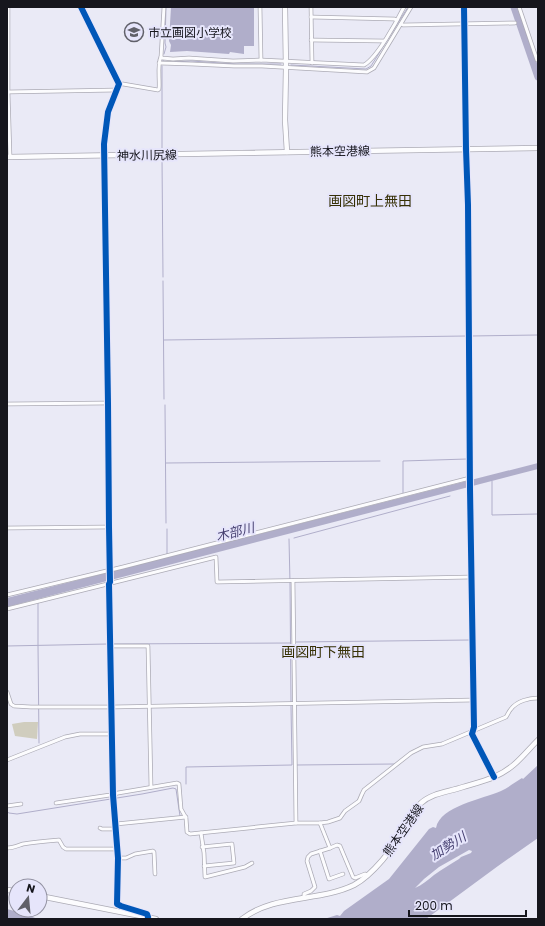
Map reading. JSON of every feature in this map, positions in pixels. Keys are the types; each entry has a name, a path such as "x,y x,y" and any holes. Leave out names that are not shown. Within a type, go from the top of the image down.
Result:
{"main road":[{"path":"285,7 285,120 287,152"},
{"name":"熊本空港線","path":"287,152 538,148"},
{"name":"神水川尻線","path":"9,157 287,152"},
{"name":"熊本空港線","path":"242,919 266,906 342,890 356,884 368,875 380,862 398,839 420,804 434,795 494,777 510,768 538,740"},
{"path":"48,898 156,919"}],"street":[{"path":"8,7 9,157"},
{"path":"81,7 119,84 108,112 104,144 113,795 118,858 118,904 147,914 148,918"},
{"path":"119,84 158,90 160,89 159,64 161,57 164,7"},
{"path":"260,7 261,60"},
{"path":"311,7 312,63"},
{"path":"161,57 173,59 189,58 242,61 261,60 364,65 369,62 384,42 404,7"},
{"path":"159,64 262,66 366,72 374,68 411,7"},
{"path":"464,7 474,700 474,727 472,734 494,777"},
{"path":"519,7 538,60"},
{"path":"311,16 397,20"},
{"path":"401,24 515,23"},
{"path":"312,40 384,42"},
{"path":"8,92 117,90"},
{"path":"7,404 108,403"},
{"path":"7,596 470,479"},
{"path":"7,528 109,527"},
{"path":"7,609 216,557 217,582 472,577"},
{"path":"293,581 296,824"},
{"path":"111,646 148,646 151,787"},
{"path":"7,692 11,704 14,706 39,707 474,700"},
{"path":"56,803 113,795 175,783 179,784 181,809 186,817 188,833 320,823 340,818 345,811 359,800 364,790 411,753 423,747 442,744 506,717 513,707 525,700 538,698"},
{"path":"7,759 65,737 80,734 112,734"},
{"path":"7,806 21,804"},
{"path":"116,824 186,817"},
{"path":"320,823 330,848"},
{"path":"100,828 115,828"},
{"path":"201,833 204,853 205,878 246,867 252,863"},
{"path":"7,848 14,848 41,841 59,840 66,849 117,849"},
{"path":"202,847 232,844 234,863 204,866"},
{"path":"304,897 304,894 311,891 315,887 307,859 308,857 311,854 337,845 340,846 353,877 355,878 366,874 368,875"},
{"path":"118,858 126,858 135,854 153,851 155,858 155,874"},
{"path":"320,851 329,879 343,874"}],"shaded area":[{"path":"38,722 37,739 15,736 12,724"}],"water":[{"path":"171,7 254,7 254,46 244,46 244,54 230,52 229,54 187,51 170,52 171,45 169,41"},
{"path":"538,463 538,469 7,607 7,598"},
{"name":"加勢川","path":"538,765 538,838 426,919 324,919 337,915 340,916 344,911 389,879 429,829 433,827 436,828 439,820 445,814 463,804 501,791 522,778 523,779","holes":["469,850 472,851 471,853 461,857 415,888 439,867"]},
{"path":"7,909 8,918 38,919 7,919"}],"waterway":[{"path":"164,54 166,47 166,7"},
{"path":"291,65 366,69 371,66 408,7"},
{"name":"木部川","path":"514,7 538,77"},
{"path":"163,60 168,62"},
{"path":"175,62 191,61 236,64 281,64"},
{"path":"162,66 162,151"},
{"path":"162,157 163,277"},
{"path":"163,281 164,399"},
{"path":"471,336 538,335"},
{"path":"164,340 467,336"},
{"path":"165,405 166,523"},
{"path":"403,493 403,461 467,459"},
{"path":"166,463 380,461"},
{"path":"492,481 492,515 538,514"},
{"path":"294,538 450,496"},
{"path":"167,529 167,554"},
{"path":"289,539 291,702"},
{"path":"38,598 39,743"},
{"path":"296,642 471,640"},
{"path":"111,644 290,643"},
{"path":"7,646 108,644"},
{"path":"186,784 186,767 292,765 291,706"},
{"path":"297,765 395,764"},
{"path":"7,812 17,814 173,788 176,789 180,816"}],"cycle path":[{"path":"81,7 119,84 108,112 104,144 113,795 118,858 117,904 147,914 148,917"},
{"path":"464,7 468,205 470,489 474,727 472,734 494,777"}],"place":[{"name":"市立画図小学校","path":"134,32"}],"district":[{"name":"画図町上無田","path":"370,201"},
{"name":"画図町下無田","path":"323,652"}]}
